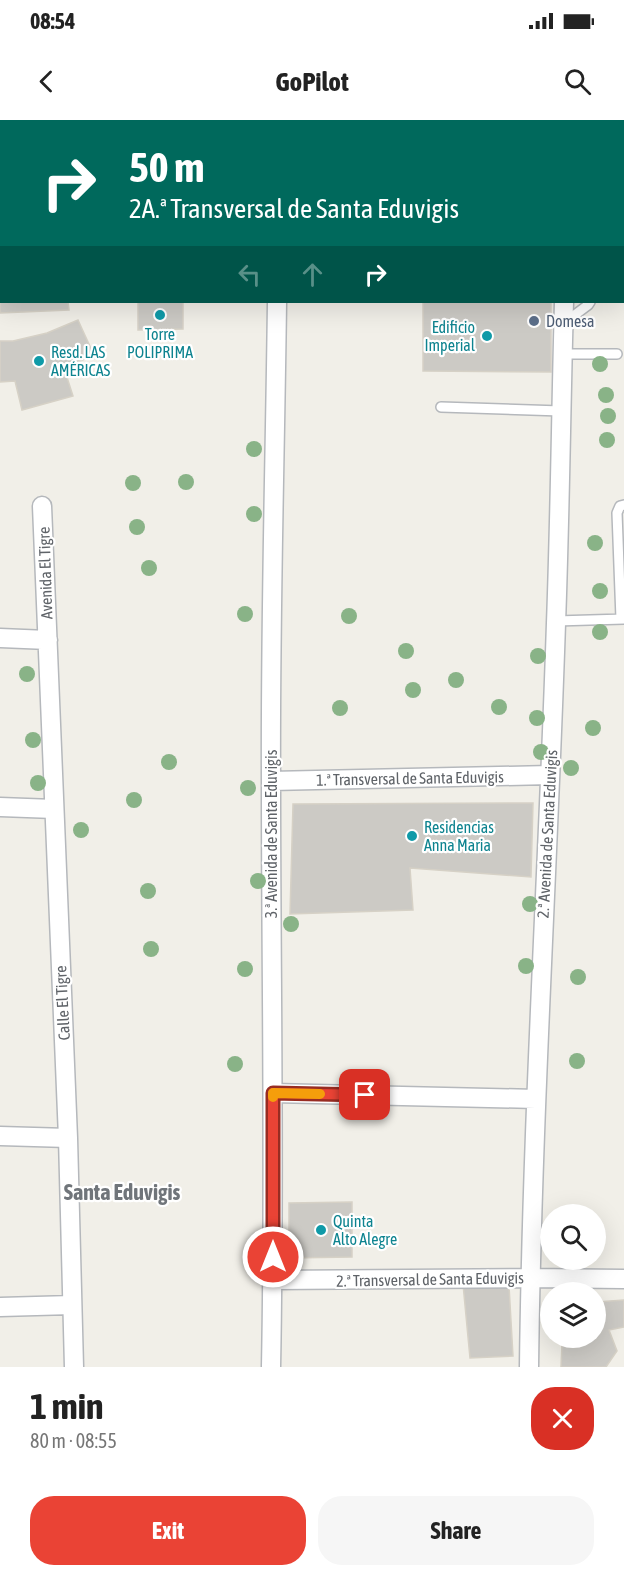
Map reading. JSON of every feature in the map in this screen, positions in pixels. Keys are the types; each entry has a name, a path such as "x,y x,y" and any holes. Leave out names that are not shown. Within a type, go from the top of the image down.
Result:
{"street":[{"name":"3.ª Avenida de Santa Eduvigis","path":"271,1367 273,1093 270,782 276,303"},
{"name":"2.ª Avenida de Santa Eduvigis","path":"529,1367 536,1099 556,621 564,303"},
{"name":"Avenida El Tigre","path":"42,506 48,640"},
{"path":"0,638 48,640"},
{"name":"Calle El Tigre","path":"48,640 68,1138 74,1367"},
{"name":"1.ª Transversal de Santa Eduvigis","path":"270,782 550,775"},
{"path":"0,807 54,808"},
{"path":"273,1093 536,1099"},
{"path":"0,1136 68,1138"},
{"name":"2.ª Transversal de Santa Eduvigis","path":"273,1280 624,1279"},
{"path":"0,1307 72,1305"}],"lane":[{"path":"564,323 589,303"},
{"path":"563,354 617,354"},
{"path":"441,407 561,411"},
{"path":"556,621 622,619 617,513 620,506 624,505"}],"building":[{"path":"0,303 68,303 69,310 0,313"},
{"name":"Torre POLIPRIMA","path":"138,303 183,303 183,329 138,330"},
{"name":"Edificio Imperial","path":"423,303 551,303 551,372 423,371"},
{"name":"Resd. LAS AMÉRICAS","path":"78,320 94,355 64,368 73,396 22,410 15,381 0,382 0,341 13,341 47,333"},
{"name":"Residencias Anna Maria","path":"533,803 531,877 410,868 413,910 290,914 293,804"},
{"name":"Quinta Alto Alegre","path":"352,1202 352,1257 289,1258 289,1203"},
{"path":"463,1284 509,1286 513,1356 470,1358"},
{"path":"624,1300 624,1327 609,1330 617,1351 606,1367 561,1367 562,1348 606,1348 606,1301"}],"slow traffic":[{"path":"273,1097 273,1093 320,1094"}],"place":[{"name":"Torre POLIPRIMA","path":"160,315"},
{"name":"Domesa","path":"534,321"},
{"name":"Edificio Imperial","path":"487,336"},
{"name":"Resd. LAS AMÉRICAS","path":"39,361"},
{"name":"Residencias Anna Maria","path":"412,836"},
{"name":"Quinta Alto Alegre","path":"321,1230"}],"district":[{"name":"Santa Eduvigis","path":"122,1192"}],"route":[{"path":"273,1257 273,1093 365,1095"}]}
